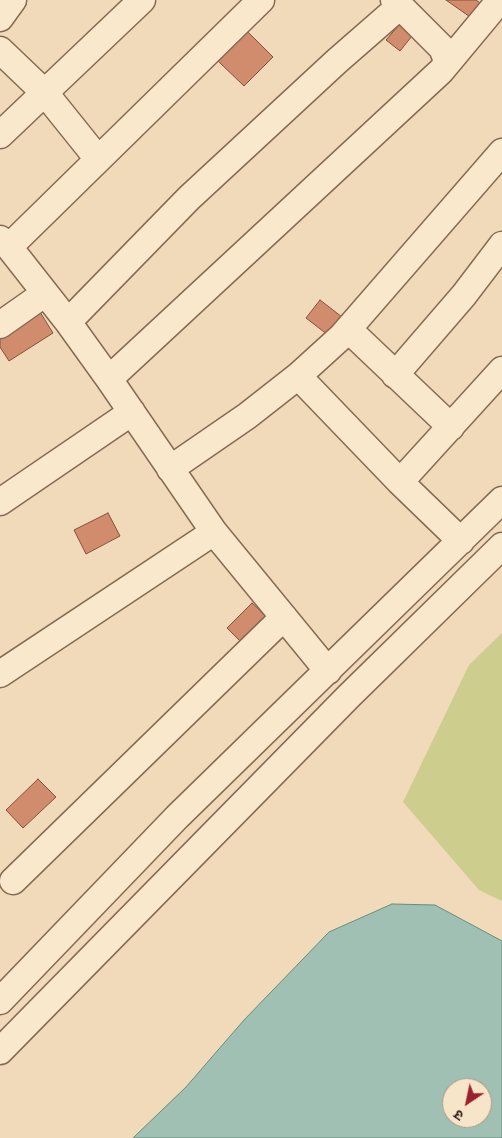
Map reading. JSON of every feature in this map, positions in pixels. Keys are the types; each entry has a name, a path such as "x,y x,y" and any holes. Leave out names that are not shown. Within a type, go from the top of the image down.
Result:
{"street":[{"path":"0,18 13,0"},
{"path":"0,135 142,0"},
{"path":"261,0 98,159 4,243 68,322 214,532 328,671"},
{"path":"109,379 441,72 500,0"},
{"path":"68,322 189,198 397,3 442,48 446,58 446,65"},
{"path":"0,50 45,92 98,159"},
{"path":"170,470 248,416 298,376 348,330 502,152"},
{"path":"396,375 464,295 502,245"},
{"path":"0,325 44,294"},
{"path":"348,330 451,427"},
{"path":"400,482 502,370"},
{"path":"298,376 400,482 461,541"},
{"path":"0,502 132,412"},
{"path":"0,1001 177,817 502,500"},
{"path":"0,674 214,532"},
{"path":"0,1051 349,696 502,546"},
{"path":"13,881 284,617"}],"green space":[{"path":"502,633 502,901 479,890 403,802 469,665"}],"shaded area":[{"path":"392,904 435,905 502,941 502,1138 133,1138 186,1087 244,1020 329,932"}],"building":[{"path":"446,0 476,0 483,5 473,19"},
{"path":"399,25 412,36 400,51 386,40"},
{"path":"247,31 273,57 244,86 218,61"},
{"path":"320,300 342,317 328,335 306,318"},
{"path":"40,312 53,333 9,361 0,347 0,337"},
{"path":"108,513 120,536 86,554 74,530"},
{"path":"252,603 266,616 241,642 227,628"},
{"path":"38,779 56,797 23,828 6,810"}]}
